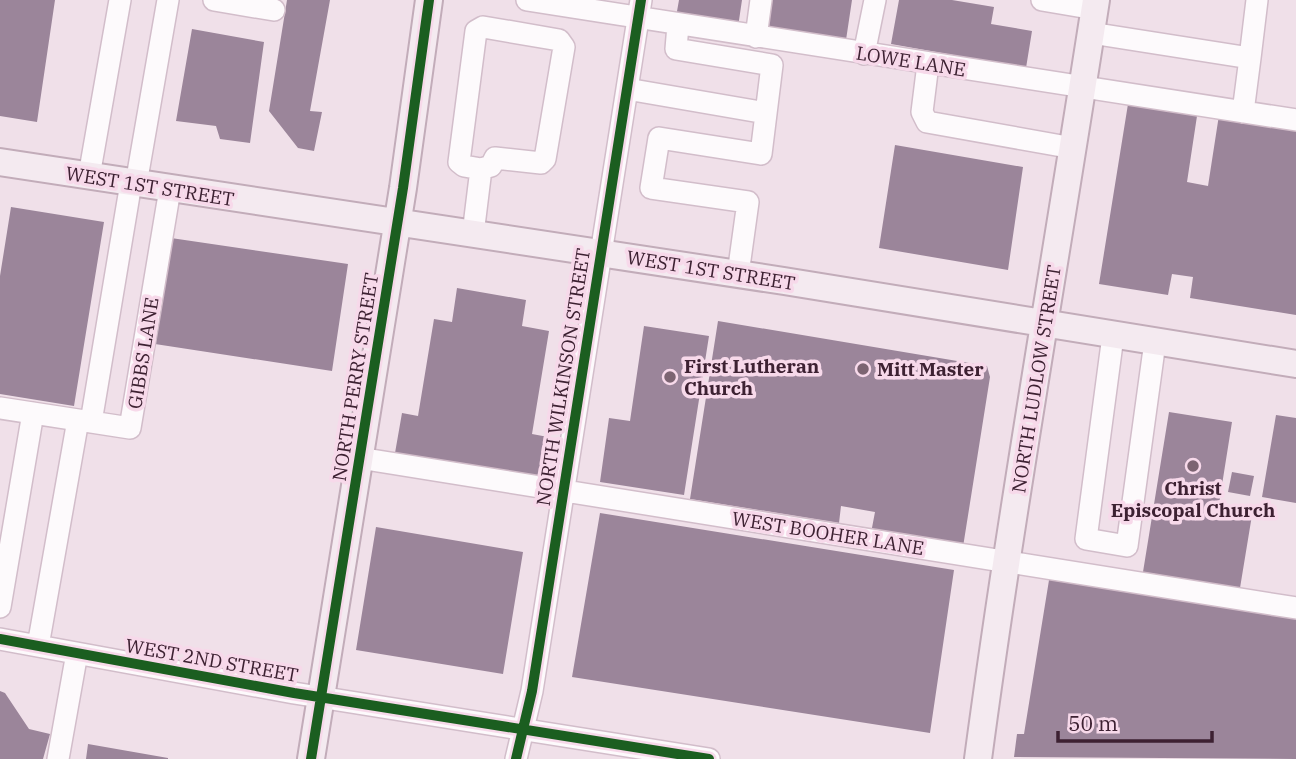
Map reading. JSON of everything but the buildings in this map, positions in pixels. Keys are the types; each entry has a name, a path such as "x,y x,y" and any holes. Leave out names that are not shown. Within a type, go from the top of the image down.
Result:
{"main road":[{"name":"NORTH PERRY STREET","path":"311,759 397,223 429,0"},
{"name":"NORTH LUDLOW STREET","path":"978,759 1005,561 1046,325 1094,14"},
{"name":"WEST 1ST STREET","path":"0,162 600,252 1296,365"}],"street":[{"path":"89,176 120,0"},
{"path":"38,646 134,184 168,0"},
{"path":"214,0 274,10"},
{"name":"LOWE LANE","path":"527,0 640,9 678,25 1296,120"},
{"path":"755,37 761,0"},
{"path":"864,54 875,0"},
{"path":"1042,0 1250,58"},
{"path":"1243,112 1257,0"},
{"name":"NORTH WILKINSON STREET","path":"516,759 533,691 640,9"},
{"path":"678,25 676,49 772,65 761,154 659,138 651,188 748,202 738,274"},
{"path":"483,27 559,40 564,47 545,159 541,163 495,158 491,166 481,170 459,162 477,31 483,27"},
{"path":"928,64 922,112 927,121 1073,148"},
{"path":"627,89 766,113"},
{"path":"474,234 481,170"},
{"name":"GIBBS LANE","path":"0,408 130,428 170,189"},
{"path":"1113,336 1086,539 1127,546 1155,342"},
{"path":"0,607 33,413"},
{"name":"WEST BOOHER LANE","path":"359,458 1296,608"},
{"name":"WEST 2ND STREET","path":"0,639 321,698 709,759"},
{"path":"58,759 76,653"}],"cycle path":[{"path":"311,759 403,188 429,0"},
{"path":"516,759 532,691 641,0"},
{"path":"0,639 294,693 709,759"}],"place":[{"name":"Mitt Master","path":"863,369"},
{"name":"First Lutheran Church","path":"670,377"},
{"name":"Christ Episcopal Church","path":"1193,466"}]}
